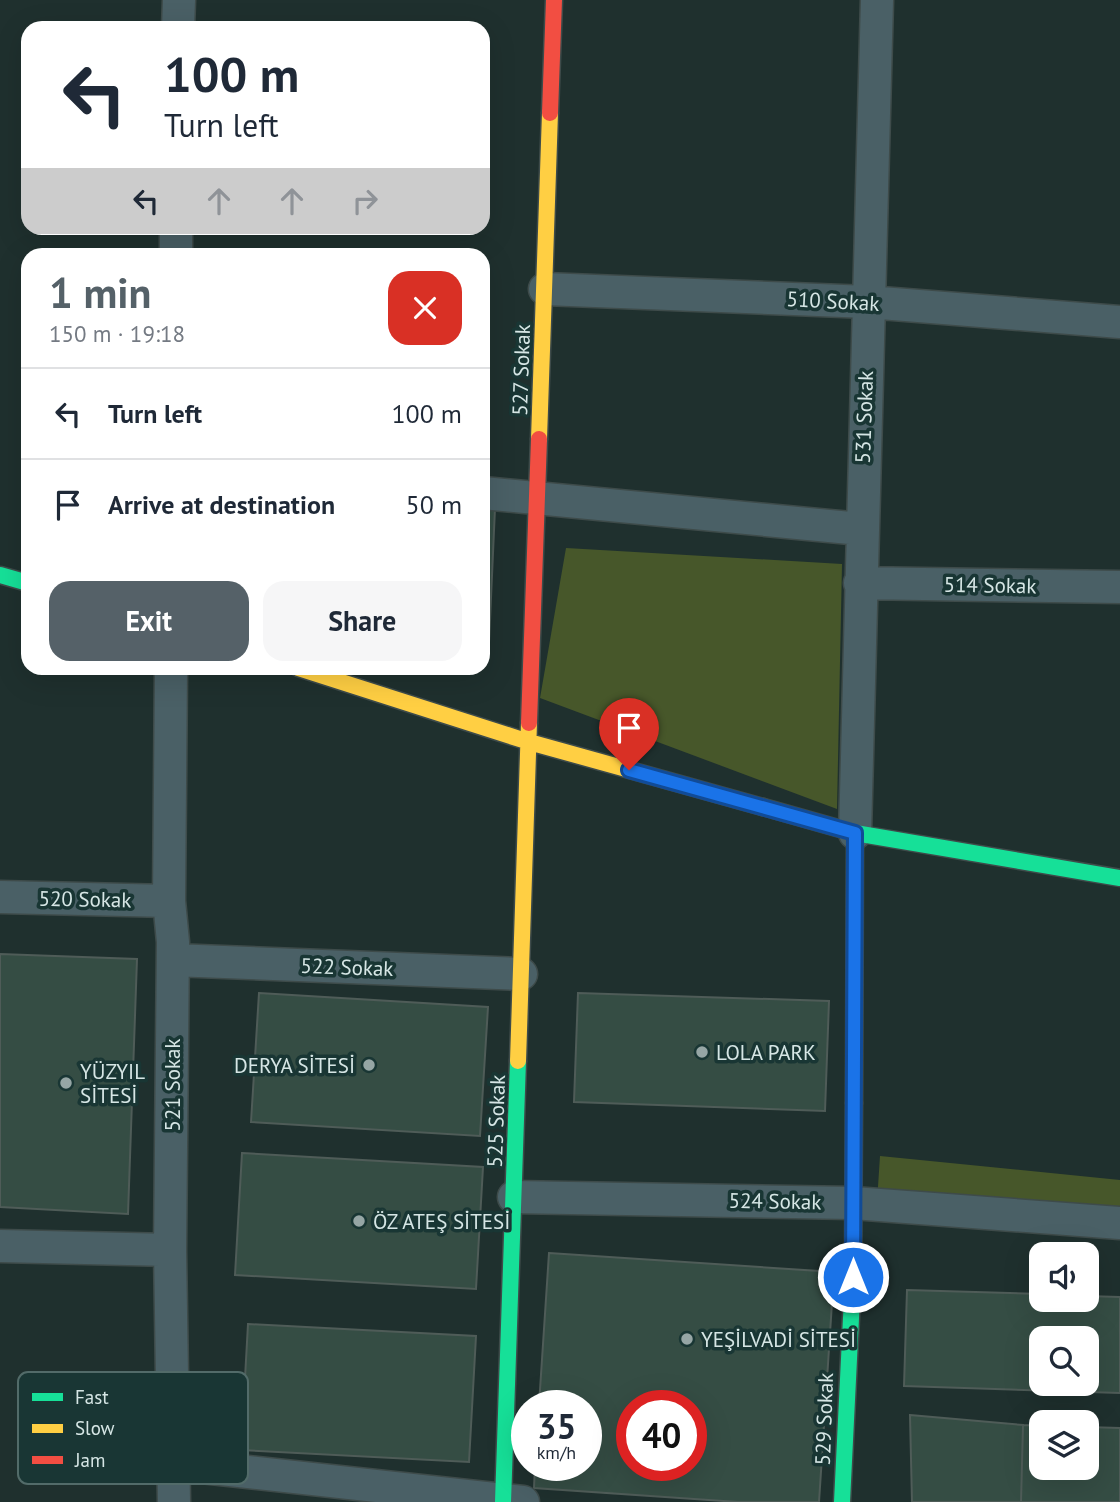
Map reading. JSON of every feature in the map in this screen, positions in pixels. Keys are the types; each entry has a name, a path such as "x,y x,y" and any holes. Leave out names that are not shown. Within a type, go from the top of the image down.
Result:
{"street":[{"path":"178,21 179,0"},
{"name":"527 Sokak","path":"529,742 554,0"},
{"name":"531 Sokak","path":"855,833 877,0"},
{"name":"510 Sokak","path":"545,289 868,302 1120,322"},
{"path":"490,494 861,529"},
{"path":"0,575 21,581"},
{"name":"514 Sokak","path":"860,583 1120,587"},
{"name":"521 Sokak","path":"171,675 169,901 173,960 170,1250 172,1372"},
{"path":"320,675 529,742 855,833 1120,878"},
{"name":"525 Sokak","path":"510,1502 514,1197 529,742"},
{"name":"529 Sokak","path":"842,1502 853,1277 855,833"},
{"name":"520 Sokak","path":"0,897 169,901"},
{"name":"522 Sokak","path":"173,960 522,974"},
{"name":"524 Sokak","path":"514,1197 853,1203 1120,1223"},
{"path":"0,1246 170,1250"},
{"path":"248,1472 510,1502"},
{"name":"521 Sokak","path":"174,1484 174,1502"}],"green space":[{"path":"566,548 842,564 837,809 540,698"},
{"path":"880,1156 1120,1180 1120,1220 877,1202"}],"building":[{"path":"490,508 495,508 490,620"},
{"name":"YÜZYIL SİTESİ","path":"0,954 137,959 128,1214 0,1207"},
{"name":"DERYA SİTESİ","path":"259,993 488,1007 480,1136 251,1122"},
{"name":"LOLA PARK","path":"578,993 829,1001 825,1111 574,1102"},
{"name":"ÖZ ATEŞ SİTESİ","path":"242,1153 483,1167 476,1289 235,1275"},
{"name":"YEŞİLVADİ SİTESİ","path":"549,1253 834,1272 819,1502 738,1502 534,1488 534,1481 602,1481 602,1390 540,1390"},
{"path":"907,1290 1029,1294 1029,1312 1099,1312 1099,1296 1120,1297 1120,1393 1099,1392 1099,1326 1029,1326 1029,1390 904,1386"},
{"path":"248,1324 476,1336 469,1462 248,1450 248,1372 245,1372"},
{"path":"910,1415 1023,1425 1021,1502 912,1502"},
{"path":"1023,1425 1029,1425 1029,1480 1099,1480 1099,1427 1120,1428 1120,1502 1021,1502"}],"traffic: fast":[{"path":"0,575 21,581"},
{"path":"763,807 855,833 1120,878"},
{"path":"503,1502 518,1061"},
{"path":"842,1502 853,1277 854,1103"}],"traffic: slow":[{"path":"539,439 550,113"},
{"path":"320,675 529,742 763,807"},
{"path":"518,1061 529,723"},
{"path":"854,1103 855,833"}],"traffic: jam":[{"path":"550,113 554,0"},
{"path":"529,723 539,439"}],"place":[{"name":"LOLA PARK","path":"702,1052"},
{"name":"DERYA SİTESİ","path":"369,1065"},
{"name":"YÜZYIL SİTESİ","path":"66,1083"},
{"name":"ÖZ ATEŞ SİTESİ","path":"359,1221"},
{"name":"YEŞİLVADİ SİTESİ","path":"687,1339"}],"route":[{"path":"629,770 855,833 853,1277"}]}
